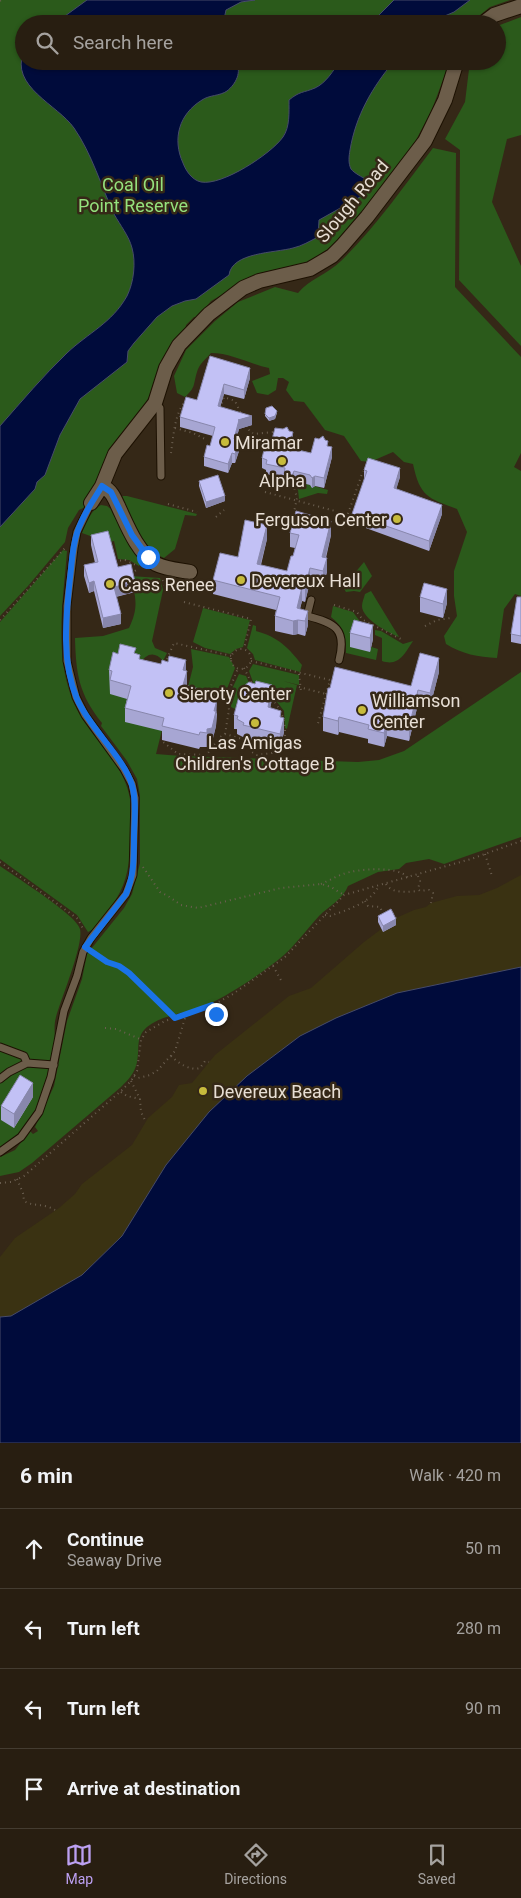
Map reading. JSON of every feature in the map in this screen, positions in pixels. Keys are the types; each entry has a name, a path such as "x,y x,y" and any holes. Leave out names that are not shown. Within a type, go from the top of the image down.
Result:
{"street":[{"path":"494,15 521,6"},
{"name":"Slough Road","path":"91,503 102,486 115,454 155,403 172,357 192,330 209,314 243,288 260,281 310,269 332,256 367,217 425,141 444,100 454,70"},
{"path":"102,486 111,492 132,535 148,557 157,564 190,572"}],"lane":[{"path":"155,403 160,408 161,476"},
{"path":"0,1152 21,1137 32,1124 45,1096 54,1065 64,1011 85,947 118,906 130,885 134,864 134,791 129,778 86,716 76,697 67,661 67,606 74,548 77,532 91,503"},
{"path":"311,600 307,616 325,620 340,632 342,641 339,660"},
{"path":"0,1047 24,1056 27,1063"},
{"path":"0,1079 27,1063 54,1065"}],"path":[{"path":"220,410 224,397 235,401 243,416"},
{"path":"172,453 175,428 183,403 192,401"},
{"path":"246,424 250,432 254,434 276,432"},
{"path":"175,428 193,432 205,439"},
{"path":"290,436 297,438"},
{"path":"343,528 347,522 363,471"},
{"path":"293,484 297,500 294,512"},
{"path":"265,492 335,511 347,522"},
{"path":"168,504 197,512"},
{"path":"216,517 224,510"},
{"path":"0,620 67,547"},
{"path":"115,560 125,560 140,567 128,575"},
{"path":"184,602 252,619 244,649"},
{"path":"334,606 357,612 363,620 401,639"},
{"path":"425,626 437,620 451,618"},
{"path":"167,659 174,643 232,656"},
{"path":"238,649 244,649 251,655 251,661 244,668 238,668 232,662 232,656 238,649"},
{"path":"251,661 330,680 318,727"},
{"path":"164,732 162,741 178,754 206,755 214,748 220,736 224,734 229,710 227,696 238,668"},
{"path":"244,668 253,686"},
{"path":"299,674 301,689 326,694"},
{"path":"224,734 243,739 252,752 257,755 272,753 283,748 286,734 283,714 269,694"},
{"path":"208,695 212,698 227,696"},
{"path":"229,710 237,711"},
{"path":"0,1183 17,1179 37,1165 121,1092 134,1076 138,1066 141,1040 146,1032 175,1018 212,1005 233,994 294,949 344,895 418,875 521,841"},
{"path":"486,854 492,876"},
{"path":"0,862 78,919 86,934 91,938"},
{"path":"138,865 143,868 160,892 181,906 192,908 241,899 281,888 321,884 342,874 371,870 403,872 408,878"},
{"path":"418,875 420,881 418,891"},
{"path":"321,884 331,887 344,895"},
{"path":"386,884 390,889 400,891 431,891 433,893 431,903"},
{"path":"325,915 330,916 365,901 375,892 379,885"},
{"path":"365,901 368,906 380,907 383,915 386,916"},
{"path":"391,913 396,918"},
{"path":"85,947 107,962 119,966 129,973 175,1018"},
{"path":"273,966 282,982"},
{"path":"212,1005 216,1014 226,1024"},
{"path":"134,1076 138,1078 150,1075 157,1071 171,1056 178,1046 186,1014"},
{"path":"105,1028 116,1029 141,1040"},
{"path":"171,1056 175,1060 194,1069 200,1068 205,1061 209,1062"},
{"path":"131,1081 140,1099 141,1112 145,1116 146,1122"},
{"path":"121,1092 126,1096 140,1099"},
{"path":"17,1179 23,1193 24,1202 47,1206 55,1210"}],"green space":[{"name":"Coal Oil Point Reserve","path":"0,0 510,0 490,7 480,15 15,15 15,70 447,70 431,112 409,153 366,210 337,243 308,262 260,273 211,301 198,317 194,317 186,325 185,333 146,402 144,413 136,418 117,439 89,505 79,510 68,528 65,542 0,616"},
{"path":"521,17 521,135 507,139 492,202 521,266 521,346 459,280 460,150 445,139 465,102 469,70 506,70 506,23"},
{"path":"433,148 456,153 455,287 521,357 521,453 514,467 521,471 521,596 515,594 504,609 497,658 470,654 446,644 444,636 457,616 454,596 454,571 467,532 457,509 432,499 422,490 413,464 404,462 393,452 370,462 361,461 344,436 325,430 304,402 294,401 286,390 289,382 283,378 278,378 276,390 268,395 257,393 252,381 270,374 269,368 226,355 211,353 199,366 193,388 185,397 177,393 174,376 186,350 215,321 238,302 275,287 298,293 302,288 336,266 378,220"},
{"path":"293,480 328,490 327,494 318,493 299,499 298,490 292,482"},
{"path":"122,496 197,514 196,516 185,515 175,549 164,558 150,548 138,532"},
{"path":"101,505 107,506 112,510 127,540 143,561 139,566 129,560 118,559 114,541 92,546 93,537 82,533 92,513"},
{"path":"63,550 67,551 61,636 66,678 72,699 82,718 123,776 130,799 130,846 124,881 111,907 92,930 88,932 77,915 0,859 0,622"},
{"path":"364,562 372,576 360,592 346,592 343,587"},
{"path":"130,576 160,578 163,590 152,641 155,648 167,653 163,661 157,656 151,655 145,657 140,664 184,703 193,667 191,649 229,657 235,668 225,694 213,696 164,722 156,754 358,762 379,760 404,751 521,672 521,837 444,864 429,859 406,863 399,869 378,872 348,886 343,894 319,916 276,962 226,995 207,1005 168,1016 147,1027 139,1039 135,1070 124,1084 32,1163 19,1172 0,1176 0,1157 15,1150 30,1131 33,1134 38,1131 35,1127 54,1086 67,1021 82,979 87,954 124,908 132,894 140,863 140,795 137,779 127,761 101,726 102,723 88,703 78,674 75,638 103,636 129,628 136,602"},
{"path":"371,591 399,637 377,625 366,616 362,604 365,594"},
{"path":"333,606 353,612 370,635 368,646 378,649 376,660 346,653 343,633 339,625 331,617"},
{"path":"203,608 250,620 243,647 236,649 230,654 205,648 193,642"},
{"path":"253,625 256,626 256,631 271,636 292,653 302,665 300,672 255,660 253,654 247,648"},
{"path":"375,630 381,631 403,644 413,641 401,658 393,662 382,661 382,638 375,635"},
{"path":"253,664 299,675 299,685 283,681 297,685 287,729 285,728 284,711 271,694 254,685 249,671"},
{"path":"239,674 246,676 251,687 240,689 237,692 238,698 235,709 231,707 232,689"},
{"path":"0,866 68,915 80,929 80,936 79,947 56,1017 54,1047 44,1089 38,1104 23,1129 12,1140 0,1147"}],"sand":[{"name":"Devereux Beach","path":"521,875 521,967 397,993 166,1165 122,1236 82,1275 11,1316 0,1317 0,1257 15,1238 59,1208 75,1194 82,1184 132,1145 148,1118 172,1097 179,1085 192,1083 215,1055 289,996 311,988 364,942 396,918 426,907 431,903 457,896 479,895"}],"shaded area":[{"path":"87,0 255,0 241,2 226,10 225,15 66,15"},
{"path":"394,0 470,0 447,15 379,15"},
{"path":"22,70 238,70 237,78 227,91 205,98 188,112 183,120 178,136 180,154 190,175 201,182 210,182 233,174 257,160 277,144 287,129 289,100 323,83 333,70 387,70 366,102 353,137 349,157 350,167 354,172 367,180 368,187 360,197 319,220 318,237 296,247 246,258 232,267 229,275 196,299 172,306 157,317 128,351 127,362 80,399 60,435 45,475 37,482 35,489 0,527 0,426 58,362 107,321 121,305 127,296 133,278 134,266 131,244 114,214 80,138 67,120 37,94 23,75"},
{"path":"521,967 521,1443 0,1443 0,1317 11,1316 82,1275 122,1236 166,1165 209,1112 247,1076 300,1036 336,1018 397,993"}],"building":[{"path":"210,356 250,368 244,390 224,384 218,406 252,416 238,420 234,439 239,442 235,454 232,453 228,464 204,457 207,445 210,446 215,427 180,417 186,397 197,400"},
{"path":"272,406 277,411 275,416 269,418 265,414 266,408"},
{"name":"Alpha","path":"287,427 289,431 293,432 289,448 311,453 315,438 319,439 323,436 328,441 327,446 332,447 324,478 315,476 312,478 310,475 294,471 292,476 284,474 285,468 266,464 267,460 262,458 265,446 270,447 275,428 283,429"},
{"name":"Ferguson Center","path":"368,458 400,468 394,488 442,505 429,541 352,514 367,471 364,470"},
{"path":"218,475 225,496 206,502 199,481"},
{"name":"Devereux Hall","path":"296,511 331,521 322,557 327,558 323,571 310,568 305,588 302,587 297,608 308,611 305,621 293,621 275,616 280,597 213,580 220,553 238,557 245,520 267,525 257,564 287,571 299,535 290,533"},
{"name":"Cass Renee","path":"108,531 118,567 131,564 135,582 114,587 121,614 103,618 94,581 89,583 84,565 98,562 91,535"},
{"path":"424,583 447,589 443,604 420,597"},
{"path":"517,597 521,597 521,636 511,634"},
{"path":"354,620 373,625 370,638 350,633"},
{"path":"120,644 136,648 134,653 140,655 139,659 161,664 162,660 168,662 169,656 186,660 183,670 187,671 183,685 208,691 217,700 212,728 207,729 207,733 200,732 199,735 162,726 164,718 125,708 131,686 110,680 112,671 109,670 113,652 118,654"},
{"path":"420,653 439,658 430,693 418,690 409,727 387,721 384,733 368,729 369,725 339,717 338,721 323,717 328,688 330,688 335,667 411,686"},
{"path":"256,681 272,685 268,707 281,711 280,717 284,718 280,734 243,725 244,723 237,719 238,716 234,715 244,686 249,682 255,684"},
{"path":"391,909 396,919 383,926 378,916"},
{"path":"20,1075 33,1083 14,1114 1,1106"}],"place":[{"name":"Miramar","path":"225,442"},
{"name":"Alpha","path":"282,461"},
{"name":"Ferguson Center","path":"397,519"},
{"name":"Devereux Hall","path":"241,580"},
{"name":"Cass Renee","path":"110,584"},
{"name":"Sieroty Center","path":"169,693"},
{"name":"Williamson Center","path":"362,710"},
{"name":"Las Amigas Children's Cottage B","path":"255,723"},
{"name":"Devereux Beach","path":"203,1091"}],"route":[{"path":"148,557 132,535 111,492 102,486 82,521 75,541 67,606 67,661 76,697 86,716 124,769 132,784 134,798 134,864 133,875 126,894 85,947 107,962 119,966 129,973 175,1018 212,1005 216,1014"}]}
